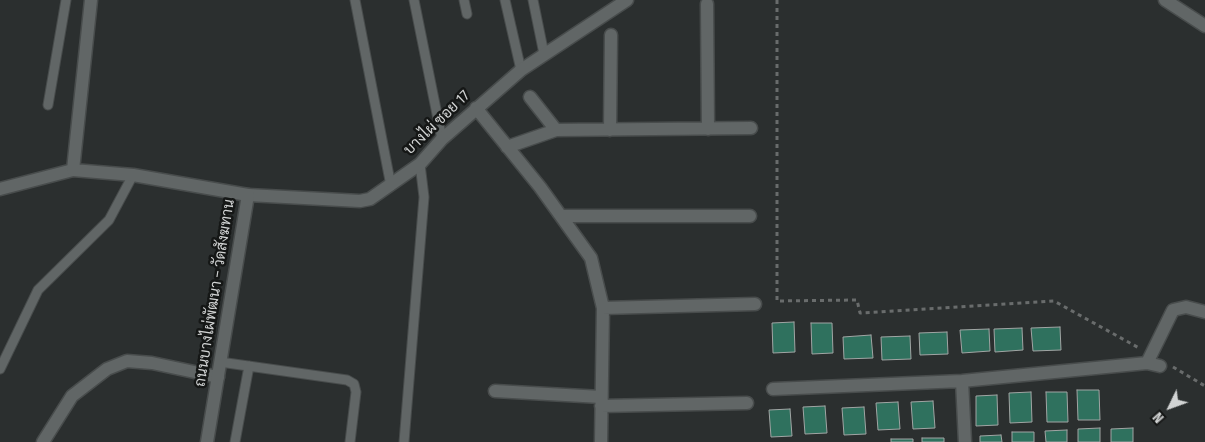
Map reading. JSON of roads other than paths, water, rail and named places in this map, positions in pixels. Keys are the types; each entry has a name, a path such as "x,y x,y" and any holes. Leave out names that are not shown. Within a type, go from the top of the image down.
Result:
{"street":[{"path":"73,170 91,0"},
{"name":"บางไผ่ ซอย 17","path":"248,195 360,201 370,199 420,164 442,139 521,70 627,0"},
{"path":"1165,0 1205,26"},
{"path":"707,4 708,129"},
{"path":"610,130 611,35"},
{"path":"530,96 556,130"},
{"path":"476,108 561,216 591,258 603,308 601,442"},
{"path":"507,147 556,130 751,128"},
{"name":"ถนนบางไผ่พัฒนา – วัดสังฆทาน","path":"0,189 73,170 133,175 248,195 207,442"},
{"path":"561,216 750,216"},
{"path":"603,308 755,304"},
{"path":"1147,358 1174,310 1186,307 1205,312"},
{"path":"773,389 962,381 1147,358 1166,366"},
{"path":"43,442 72,396 107,369 127,361 152,363 218,377"},
{"path":"962,381 965,442"},
{"path":"495,391 601,402 747,403"}],"lane":[{"path":"48,106 66,0"},
{"path":"355,0 391,186"},
{"path":"414,0 442,139"},
{"path":"464,0 467,14"},
{"path":"505,0 521,70"},
{"path":"533,0 544,54"},
{"path":"404,442 424,197 420,164"},
{"path":"0,369 38,290 109,220 133,175"},
{"path":"220,362 347,380 354,384 356,392 350,442"},
{"path":"235,442 249,366"}]}
